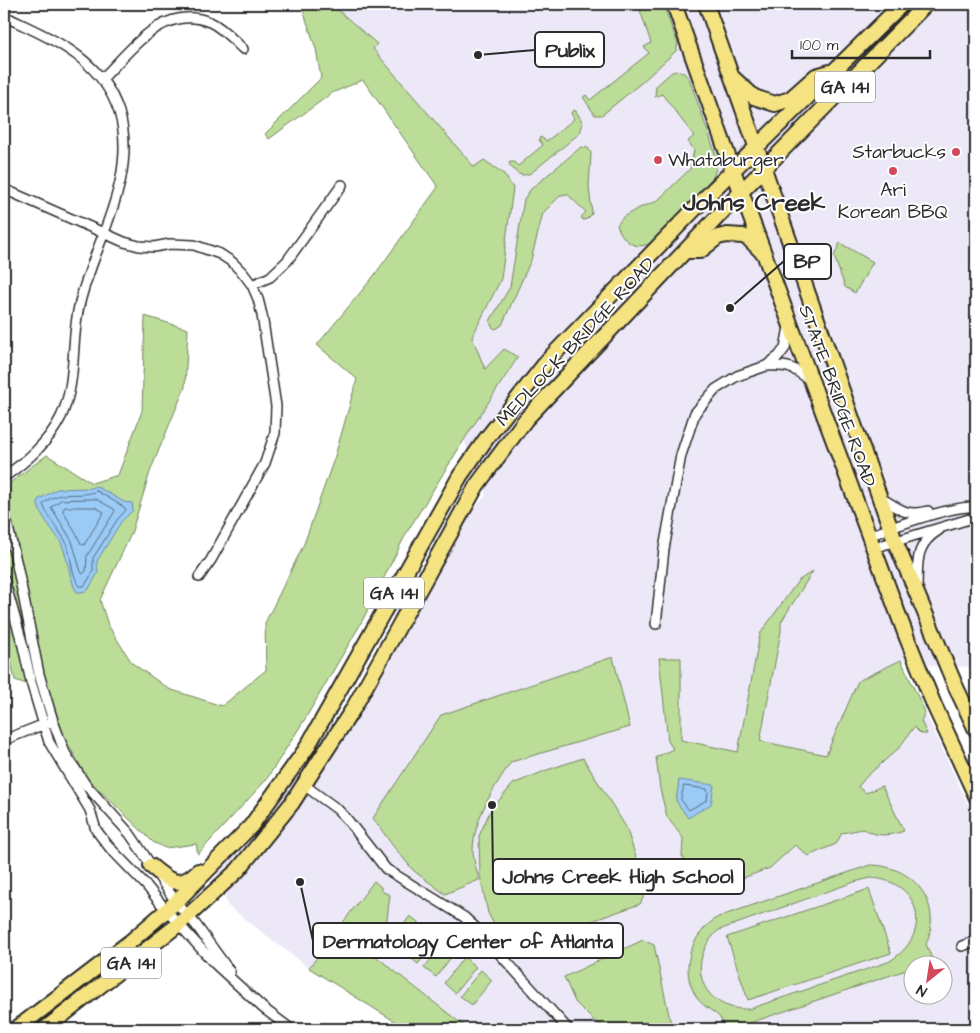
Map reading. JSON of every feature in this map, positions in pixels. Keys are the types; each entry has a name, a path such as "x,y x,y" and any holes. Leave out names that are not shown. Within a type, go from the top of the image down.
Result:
{"highway":[{"name":"STATE BRIDGE ROAD","path":"674,4 741,192 871,542 934,705 976,796"},
{"name":"STATE BRIDGE ROAD","path":"706,4 881,498 892,534 955,685 976,730"},
{"name":"MEDLOCK BRIDGE ROAD","path":"16,1029 130,942 171,906 251,826 306,749 460,476 486,439 548,360 733,170 902,4"},
{"name":"MEDLOCK BRIDGE ROAD","path":"45,1029 184,920 238,870 292,803 353,709 477,484 526,419 741,192 926,4"},
{"path":"732,77 754,97 775,104 790,100 816,76 836,70"},
{"path":"686,251 700,251 718,237 736,235 749,239 764,254"},
{"name":"MEDLOCK BRIDGE ROAD","path":"151,866 166,879 174,882 188,880 212,857 262,798 276,784 284,780"}],"street":[{"path":"4,9 7,4"},
{"path":"4,16 69,48 87,62 102,79 119,112 125,150 121,181 80,302 72,382 64,410 45,443 26,462 4,477"},
{"path":"102,79 150,31 162,23 176,19 193,18 211,22 223,30 243,49"},
{"path":"252,285 270,277 287,261 342,185"},
{"path":"4,190 124,242 139,246 181,243 207,248 232,262 252,285 262,315 276,406 275,433 265,463 211,560 199,577"},
{"path":"766,366 779,356 785,348 789,322"},
{"path":"656,624 664,549 679,465 695,413 716,389 737,376 766,366 783,365 792,368 812,382"},
{"path":"881,498 904,512 914,514 937,509 945,512"},
{"path":"871,542 945,512 976,507"},
{"path":"892,534 949,524 976,516"},
{"path":"4,518 7,523 17,565 49,723 49,742 90,810 96,830 110,848 146,885 184,920 214,963 263,1008 290,1029"},
{"path":"916,591 918,553 921,546 931,534 949,524"},
{"path":"4,579 31,682 49,723 85,784 130,834 151,866 171,906 184,920"},
{"path":"4,740 49,723"},
{"path":"304,785 337,809 346,818 386,869 464,917 476,928 568,1029"},
{"path":"962,946 976,941"}],"shaded area":[{"path":"331,4 976,4 976,667 932,666 901,660 858,681 826,755 760,741 781,631 781,622 813,572 760,634 738,753 681,740 681,659 667,817 683,838 682,856 770,868 795,845 863,829 873,834 882,786 866,793 858,787 866,777 899,748 914,727 921,734 921,721 925,712 976,821 976,1029 468,1029 364,947 381,891 374,881 309,968 228,906 215,869 272,813 291,779 301,788 404,620 386,615 486,495 464,440 518,358 485,369 472,337 501,279 475,168 372,49 377,43"}],"green space":[{"path":"301,4 331,4 377,44 373,49 474,167 484,160 504,174 513,188 501,279 472,337 485,369 504,349 518,357 407,532 360,625 305,719 266,780 198,854 196,844 165,848 153,842 88,779 65,739 49,692 15,680 4,632 4,487 47,455 92,483 118,475 142,411 145,316 188,329 185,387 151,469 131,534 100,600 108,625 132,663 169,689 222,706 266,670 265,623 304,544 335,456 357,379 317,345 373,277 438,187 363,80 332,93 269,139 265,134 321,78 316,49"},
{"path":"638,4 663,4 678,44 676,51 602,115 595,115 583,97 586,95 590,100 649,53 644,47 651,43"},
{"path":"672,72 684,73 689,78 716,155 716,169 713,177 651,243 639,246 634,245 622,236 617,225 623,217 657,201 690,169 694,150 688,141 694,136 662,94 655,97 656,86"},
{"path":"573,110 576,111 583,123 580,133 531,173 521,175 516,172 509,164 510,162 514,162 518,166 543,145 539,140 540,137 547,141 574,119 571,113"},
{"path":"581,147 588,148 591,153 589,187 592,214 583,220 581,217 586,212 567,194 561,195 543,213 531,260 502,325 496,329 492,327 490,321 510,287 524,199 531,189"},
{"path":"840,243 873,262 855,293 845,287 834,256"},
{"path":"813,571 781,622 781,631 760,741 826,755 858,681 901,660 925,712 921,721 927,734 921,734 914,727 899,748 866,777 858,787 866,793 882,786 904,831 883,835 863,829 842,833 836,844 808,856 795,845 770,868 708,891 682,856 683,838 667,817 660,789 656,757 673,749 668,741 659,658 681,658 681,740 738,752 760,634 798,581"},
{"path":"613,657 630,727 511,762 486,803 477,826 473,850 479,880 445,894 414,871 373,818 441,715"},
{"path":"583,758 626,827 647,890 640,904 575,927 498,932 488,913 480,876 479,836 490,811 513,784"},
{"path":"870,865 885,867 911,879 921,889 928,901 931,914 931,929 926,944 931,956 902,956 902,971 732,1029 724,1029 718,1016 697,998 688,976 688,964 694,942 709,924 718,917","holes":["871,878 889,881 902,889 911,899 916,912 916,925 912,939 902,951 888,962 749,1009 732,1007 719,1002 709,993 703,982 700,969 702,956 708,942 719,930 854,882"]},
{"path":"374,881 381,887 381,891 390,895 387,919 364,947 468,1029 407,1029 309,968"},
{"path":"869,889 891,953 748,1000 727,937"},
{"path":"410,916 422,925 402,951 390,942"},
{"path":"427,929 439,938 418,964 407,955"},
{"path":"643,940 654,945 672,1029 608,1029 594,1021 575,1002 564,977"},
{"path":"444,942 456,951 436,977 424,968"},
{"path":"464,957 476,967 455,993 444,983"},
{"path":"481,970 492,980 472,1005 460,996"}],"water":[{"path":"96,486 124,502 132,503 133,510 121,522 97,561 98,573 88,590 77,592 72,582 62,545 43,517 38,500 57,489 91,488"},
{"path":"679,780 714,785 711,804 688,818 676,801"}],"place":[{"name":"Publix","path":"478,55"},
{"name":"Starbucks","path":"956,152"},
{"name":"Whataburger","path":"658,160"},
{"name":"Ari Korean BBQ","path":"893,171"},
{"name":"BP","path":"730,308"},
{"name":"Johns Creek High School","path":"492,805"},
{"name":"Dermatology Center of Atlanta","path":"300,882"}],"district":[{"name":"Johns Creek","path":"754,203"}]}
